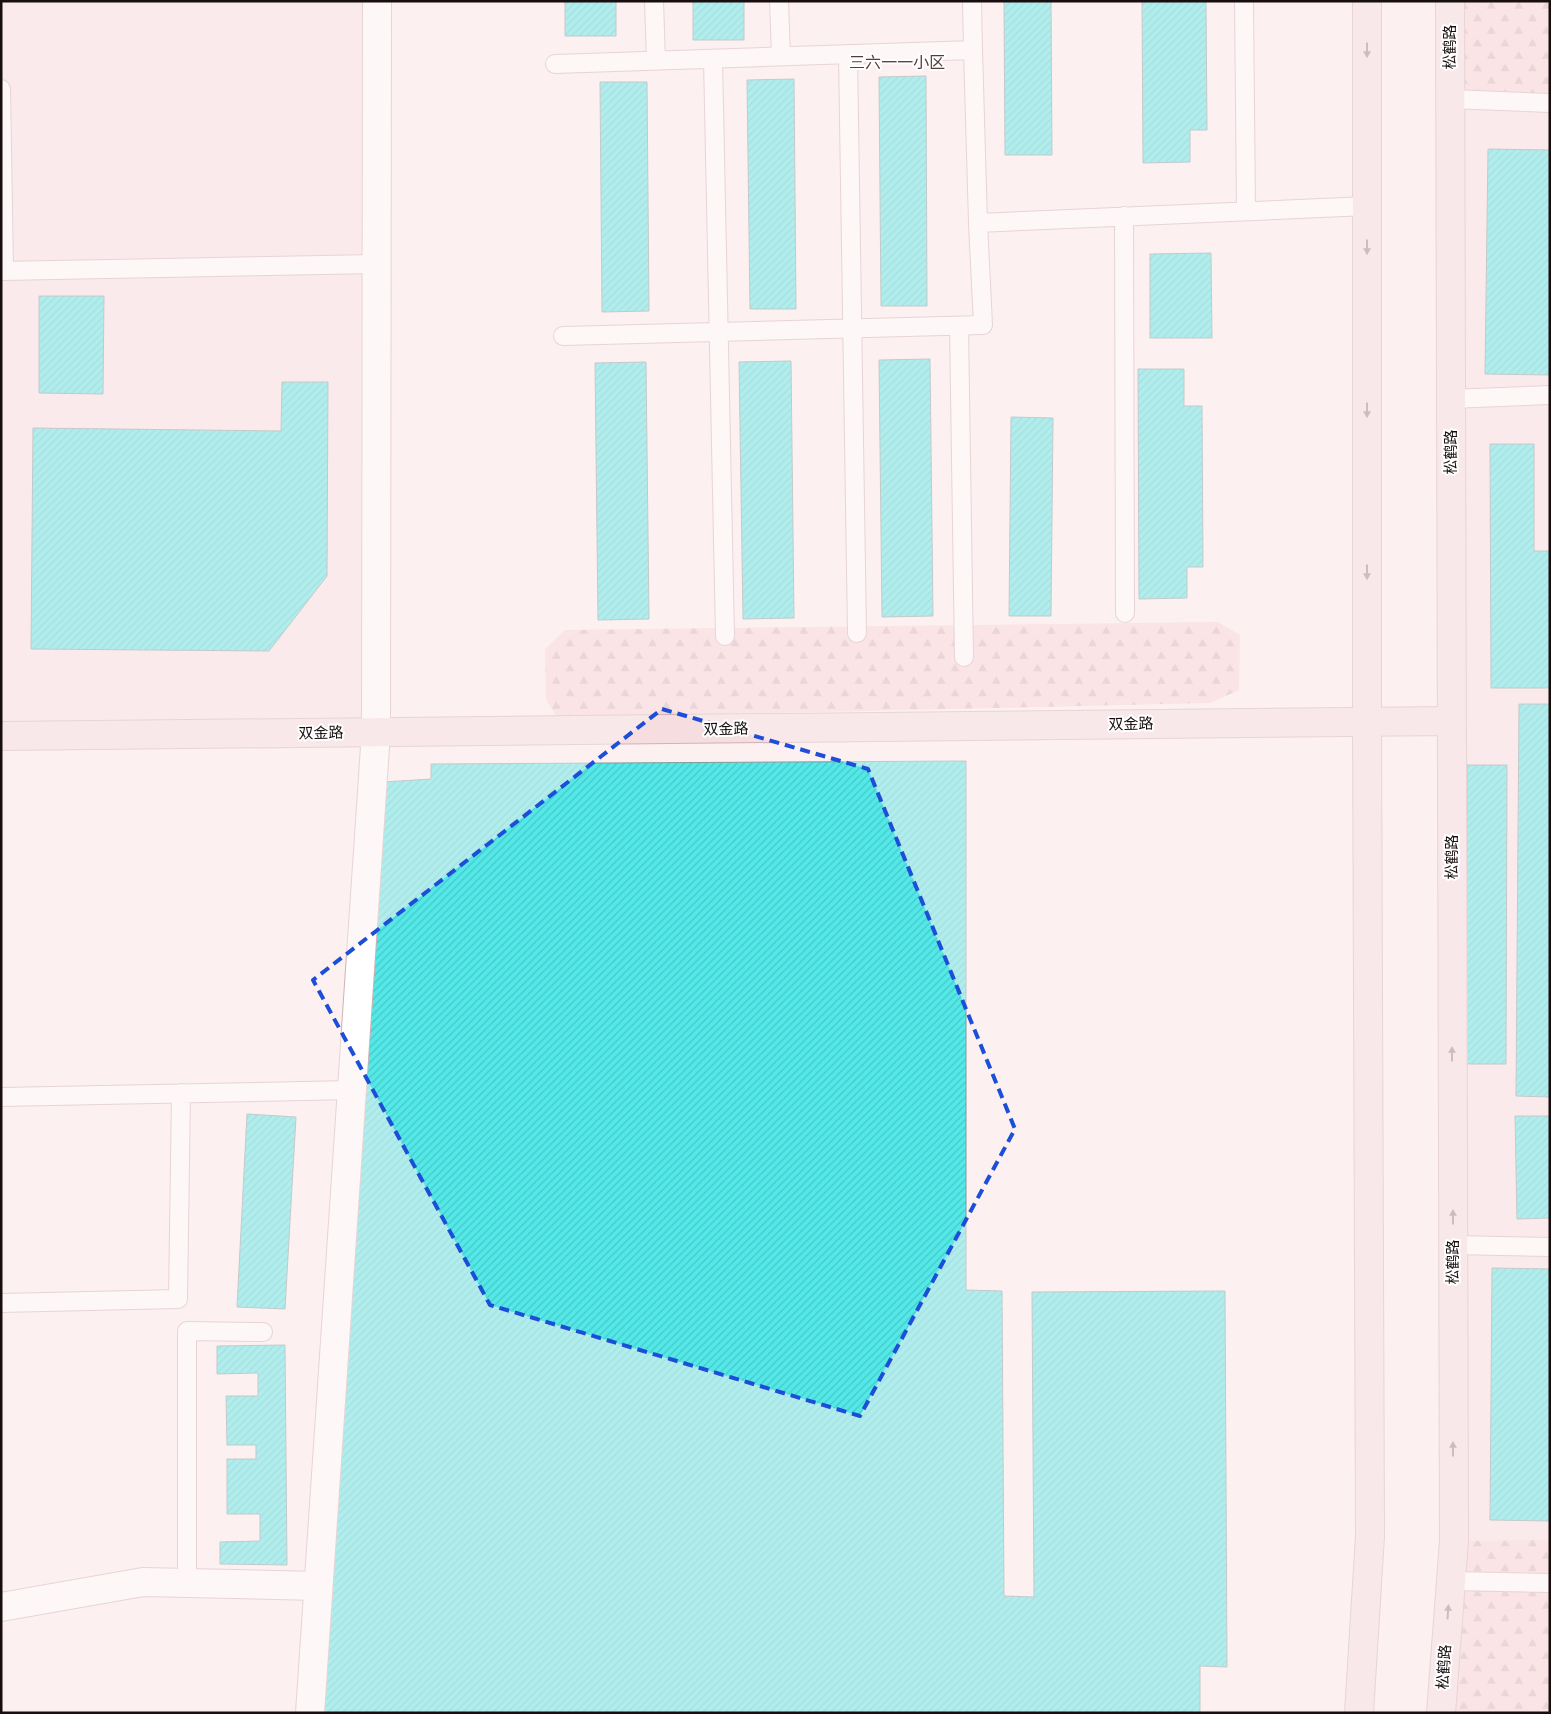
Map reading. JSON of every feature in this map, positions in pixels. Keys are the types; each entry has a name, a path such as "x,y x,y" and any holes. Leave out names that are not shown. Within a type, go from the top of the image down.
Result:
{"main road":[{"path":"1359,1713 1370,1536 1367,1"},
{"name":"松鹤路","path":"1441,1713 1454,1541 1450,1"},
{"name":"双金路","path":"1,736 1451,721"}],"street":[{"path":"310,1713 376,732 377,1"},
{"path":"1,1607 143,1582 318,1586"}],"lane":[{"path":"654,1 656,60"},
{"path":"779,1 781,56"},
{"path":"563,336 983,326 978,223 972,1"},
{"path":"1244,1 1246,211"},
{"path":"555,64 973,50"},
{"path":"848,54 857,634"},
{"path":"712,58 725,636"},
{"path":"1,89 3,271 376,264"},
{"path":"1450,99 1550,103"},
{"path":"978,223 1367,206"},
{"path":"1124,216 1125,612"},
{"path":"960,326 964,657"},
{"path":"1450,399 1550,395"},
{"path":"1,1097 352,1090"},
{"path":"1,1303 178,1299 181,1093"},
{"path":"1453,1245 1550,1247"},
{"path":"187,1583 187,1331 263,1332"},
{"path":"1450,1582 1550,1583"}],"highlighted area":[{"path":"662,709 868,769 1015,1129 860,1416 490,1305 313,980"}],"shaded area":[{"path":"1,1 377,1 376,732 1,736"},
{"path":"1450,1 1550,1 1550,1713 1450,1581"}],"green space":[{"path":"1450,1 1550,1 1550,103 1450,99"},
{"path":"1218,622 1240,635 1239,690 1210,703 558,718 546,700 545,649 565,630"},
{"path":"1550,1540 1550,1713 1441,1713 1454,1541"}],"building":[{"path":"565,1 616,1 616,36 565,36"},
{"path":"693,1 744,1 744,40 693,40"},
{"path":"1004,1 1051,1 1052,155 1005,155"},
{"path":"1142,1 1206,1 1207,130 1190,130 1190,162 1143,163"},
{"path":"926,76 927,306 881,306 879,77"},
{"path":"794,79 796,309 750,309 747,80"},
{"path":"600,82 647,82 649,311 602,312"},
{"path":"1488,149 1550,150 1550,375 1485,374"},
{"path":"1211,253 1212,338 1150,338 1150,254"},
{"path":"39,296 104,296 103,394 39,393"},
{"path":"930,359 933,616 882,617 879,360"},
{"path":"791,361 794,618 743,619 739,362"},
{"path":"646,362 649,619 598,620 595,363"},
{"path":"1138,369 1184,369 1184,406 1202,406 1203,567 1187,567 1187,598 1139,599"},
{"path":"282,382 328,382 327,576 269,651 31,649 33,428 281,431"},
{"path":"1011,417 1053,418 1051,616 1009,616"},
{"path":"1490,444 1534,444 1534,551 1550,551 1550,688 1491,688"},
{"path":"1519,704 1550,704 1550,1097 1516,1096"},
{"path":"966,761 966,1290 1002,1291 1004,1596 1034,1597 1032,1292 1225,1291 1227,1667 1200,1666 1200,1713 319,1713 384,782 431,779 431,764"},
{"path":"1467,765 1507,765 1506,1064 1466,1064"},
{"path":"247,1114 296,1117 285,1309 237,1307"},
{"path":"1515,1116 1550,1116 1550,1218 1517,1219"},
{"path":"1492,1268 1550,1269 1550,1521 1490,1520"},
{"path":"285,1345 287,1565 220,1564 220,1542 260,1541 260,1514 227,1514 227,1459 256,1459 256,1445 227,1445 226,1396 258,1396 258,1373 217,1374 217,1346"}],"district":[{"name":"三六一一小区","path":"897,62"}]}
